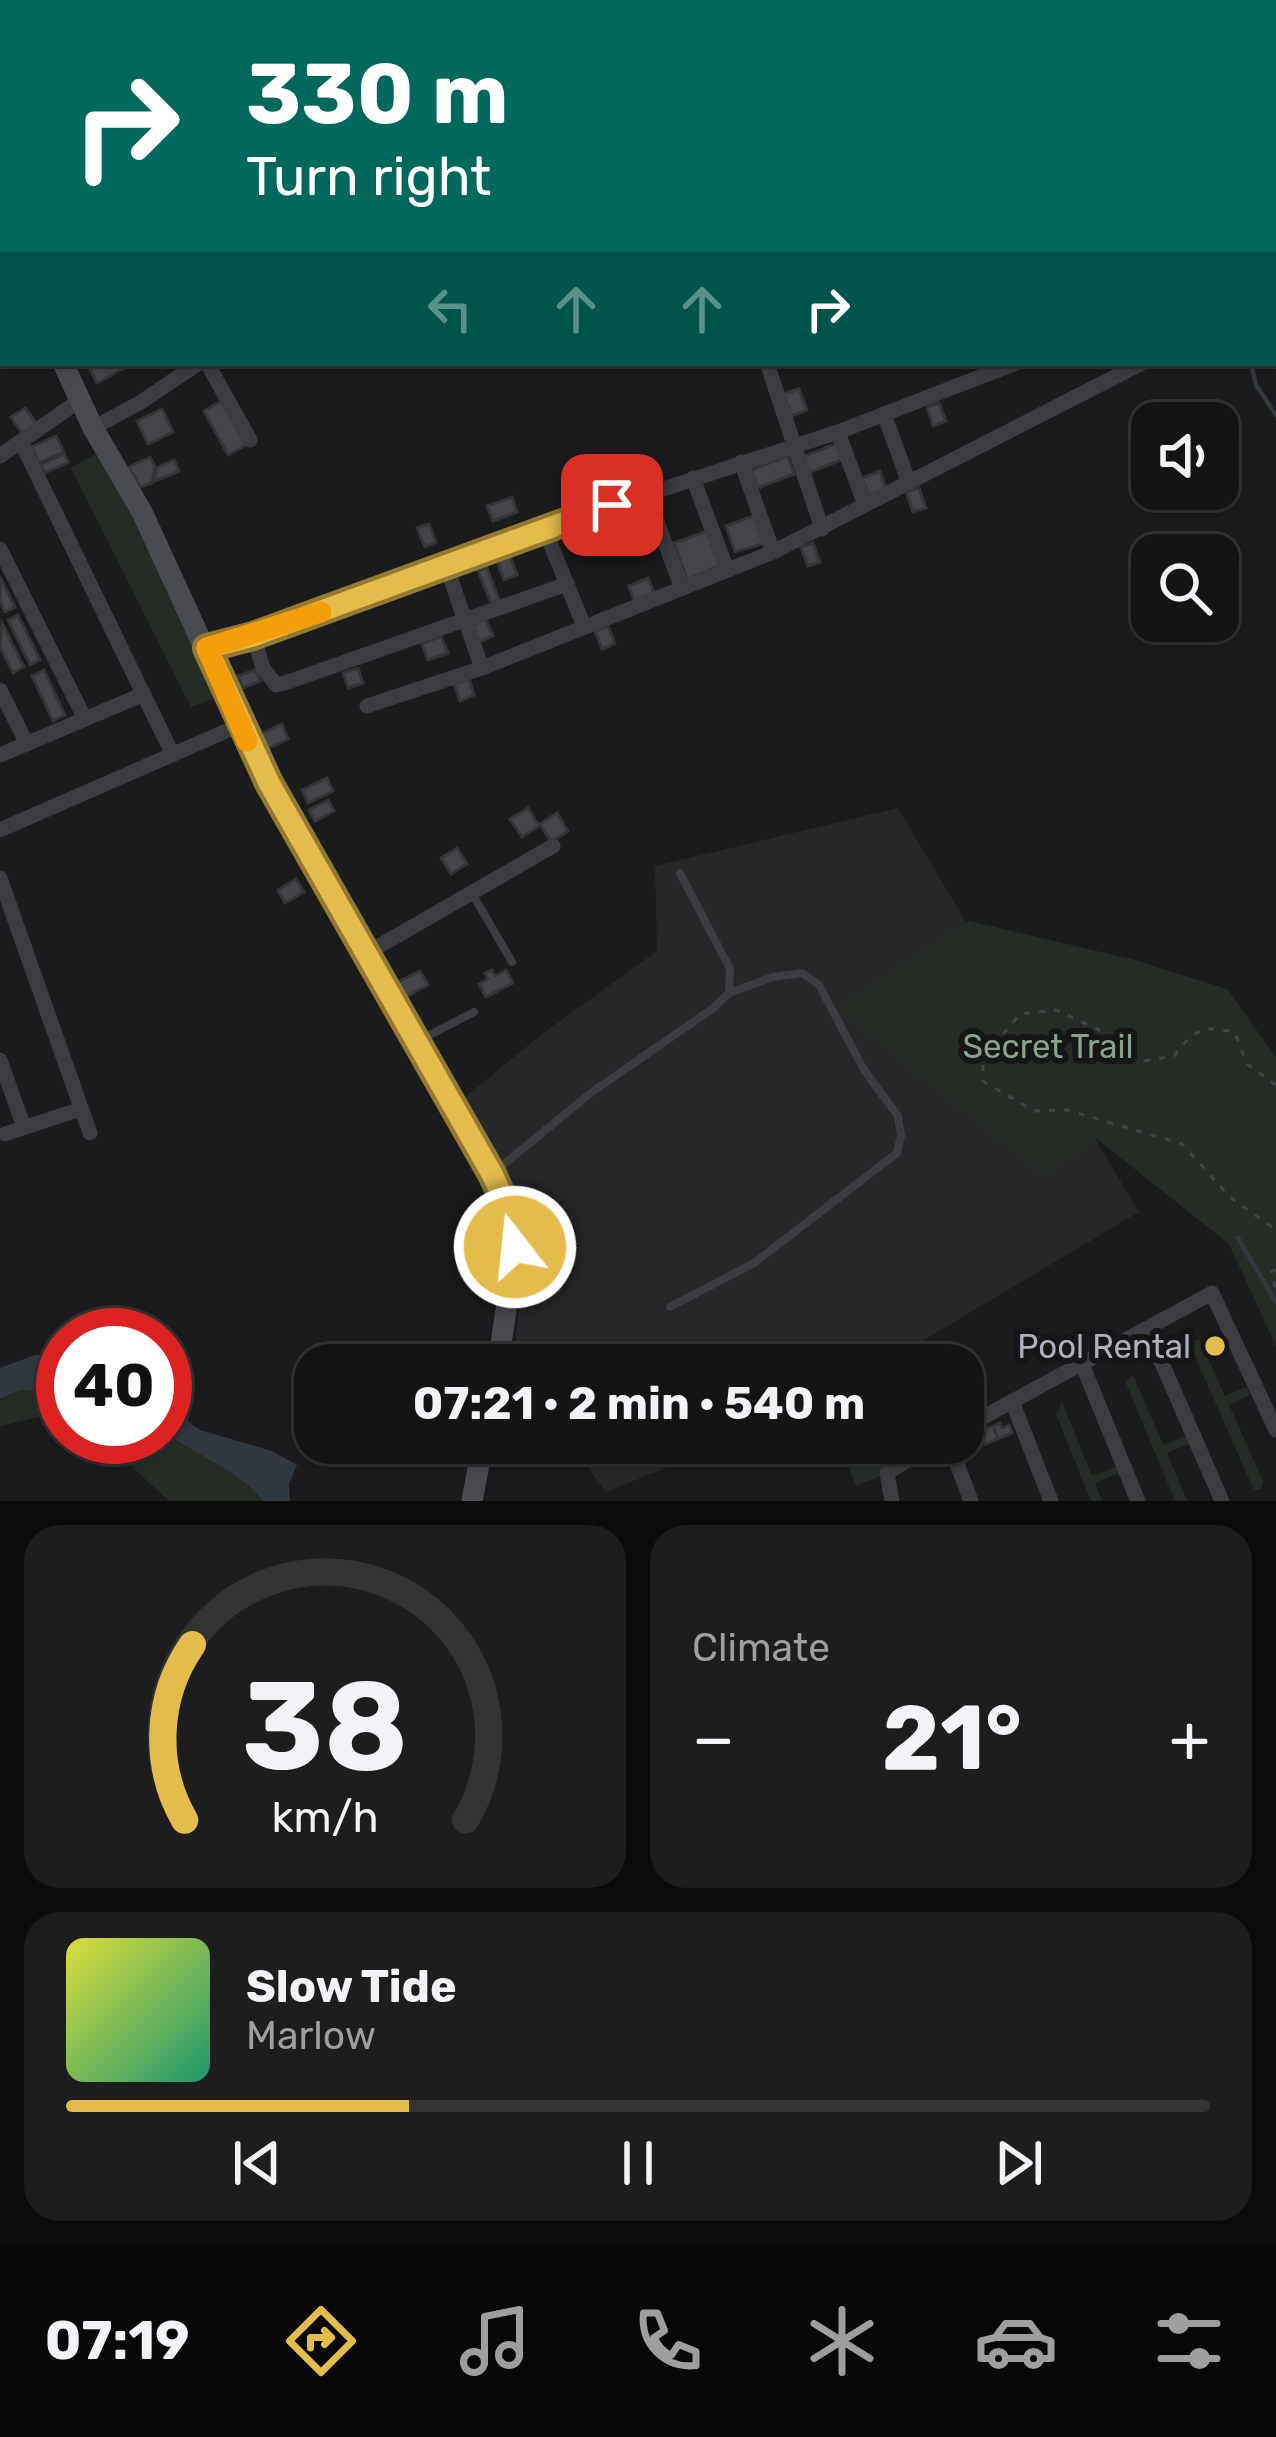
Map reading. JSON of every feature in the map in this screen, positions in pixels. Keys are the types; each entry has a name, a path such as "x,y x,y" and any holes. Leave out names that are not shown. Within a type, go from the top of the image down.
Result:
{"street":[{"path":"64,366 93,428 142,512 240,724 315,867 418,1041 514,1222 515,1247 501,1344"},
{"path":"93,428 198,366"},
{"path":"205,366 250,440"},
{"path":"768,366 822,529"},
{"path":"207,648 253,636 646,493 838,432 1008,366"},
{"path":"367,706 482,668 773,552 1132,366"},
{"path":"0,456 80,400"},
{"path":"884,414 909,483"},
{"path":"838,432 866,506"},
{"path":"21,442 172,753"},
{"path":"741,461 773,552"},
{"path":"694,478 727,570"},
{"path":"646,493 682,588"},
{"path":"544,528 584,626"},
{"path":"0,549 85,719"},
{"path":"446,566 482,668"},
{"path":"253,636 263,668 276,685 567,584"},
{"path":"0,690 28,744"},
{"path":"0,755 144,694"},
{"path":"0,830 240,724"},
{"path":"368,953 553,846"},
{"path":"0,878 6,915 90,1133"},
{"path":"0,1060 25,1127"},
{"path":"5,1134 82,1108"},
{"path":"984,1416 1212,1293 1276,1430"},
{"path":"1147,1329 1222,1501"},
{"path":"1082,1364 1138,1501"},
{"path":"1012,1401 1051,1501"},
{"path":"472,1501 479,1464"},
{"path":"891,1464 887,1466 892,1501"},
{"path":"957,1464 970,1501"}],"lane":[{"path":"680,873 730,969 729,993"},
{"path":"473,893 512,962"},
{"path":"492,1174 592,1092 729,993 773,977 802,973 819,985 865,1070 898,1116 902,1136 898,1154 754,1263 670,1307"},
{"path":"418,1041 474,1012"}],"path":[{"path":"1276,1085 1247,1064 1235,1033 1212,1026 1191,1032 1174,1056 1143,1061 1116,1038 1056,1010 1020,1014 983,1058 983,1081 1034,1111 1067,1110 1182,1144 1230,1197 1276,1230"},
{"path":"1276,1270 1271,1272 1276,1291"}],"shaded area":[{"path":"898,808 1139,1212 917,1344 515,1344 527,1235 453,1107 542,1034 657,951 655,866"},
{"path":"36,1355 36,1390 21,1390 0,1399 0,1368"},
{"path":"192,1424 272,1451 297,1465 289,1484 290,1501 263,1501 230,1472 192,1449"},
{"path":"585,1464 675,1464 606,1492"}],"green space":[{"path":"99,452 221,696 191,707 71,468"},
{"name":"Secret Trail","path":"969,921 1131,959 1227,989 1276,1057 1276,1346 1229,1244 1097,1139 1044,1176 837,1008"},
{"path":"1199,1339 1225,1396 1247,1387 1250,1395 1229,1405 1263,1481 1261,1489 1254,1490 1189,1343"},
{"path":"1133,1375 1163,1445 1188,1435 1191,1443 1167,1453 1187,1501 1175,1501 1126,1383"},
{"path":"21,1390 36,1390 36,1418 0,1426 0,1400"},
{"path":"1062,1402 1092,1476 1119,1466 1121,1472 1095,1483 1102,1501 1091,1501 1056,1414"},
{"path":"192,1449 230,1472 263,1501 169,1501 129,1464 192,1464"},
{"path":"848,1464 886,1464 881,1476 856,1486"}],"building":[{"path":"88,366 128,366 97,383"},
{"path":"799,389 807,410 792,416 784,394"},
{"path":"221,401 246,445 228,455 204,411"},
{"path":"939,403 946,421 933,426 927,407"},
{"path":"25,408 38,426 24,436 11,417"},
{"path":"162,409 173,432 148,444 137,421"},
{"path":"56,436 64,452 39,463 32,447"},
{"path":"838,443 844,459 808,473 802,457"},
{"path":"64,454 68,462 45,473 41,464"},
{"path":"788,456 794,474 758,488 751,470"},
{"path":"150,457 155,466 152,483 140,487 129,467"},
{"path":"174,460 179,471 155,481 156,468"},
{"path":"880,471 887,491 870,498 862,478"},
{"path":"919,488 926,508 913,512 906,492"},
{"path":"512,497 517,512 493,521 487,506"},
{"path":"756,515 765,543 735,552 726,526"},
{"path":"429,524 436,542 425,547 417,528"},
{"path":"707,531 720,566 687,579 674,543"},
{"path":"813,543 820,562 808,566 801,547"},
{"path":"510,556 517,575 504,580 497,561"},
{"path":"487,568 499,600 491,603 478,571"},
{"path":"0,577 15,607 5,612 0,602"},
{"path":"648,578 654,593 634,601 629,586"},
{"path":"18,615 40,660 30,665 8,620"},
{"path":"486,619 493,636 479,642 472,625"},
{"path":"2,623 24,667 13,673 0,647"},
{"path":"608,626 615,644 602,649 595,631"},
{"path":"441,636 448,653 428,660 422,644"},
{"path":"358,668 363,683 348,688 343,673"},
{"path":"44,670 65,715 53,721 32,676"},
{"path":"255,670 260,681 243,688 238,676"},
{"path":"469,679 474,695 460,701 454,684"},
{"path":"282,724 288,739 265,750 258,735"},
{"path":"327,778 333,791 308,803 302,790"},
{"path":"328,800 334,811 315,821 309,810"},
{"path":"528,808 539,826 522,837 510,819"},
{"path":"557,813 568,831 551,842 540,824"},
{"path":"457,848 467,864 451,874 441,858"},
{"path":"296,879 304,892 285,903 278,890"},
{"path":"492,970 495,976 506,970 513,983 486,997 479,984"},
{"path":"420,971 428,985 406,997 398,982"},
{"path":"1000,1423 1002,1428 1009,1425 1012,1433 985,1444 984,1431"}],"waterway":[{"path":"1252,366 1256,385 1276,415"},
{"path":"1238,1238 1276,1302"}],"slow traffic":[{"path":"247,741 207,648 321,612"}],"place":[{"name":"Pool Rental","path":"1215,1346"}],"route":[{"path":"515,1247 514,1222 492,1174 255,758 207,648 253,636 612,505"}]}
